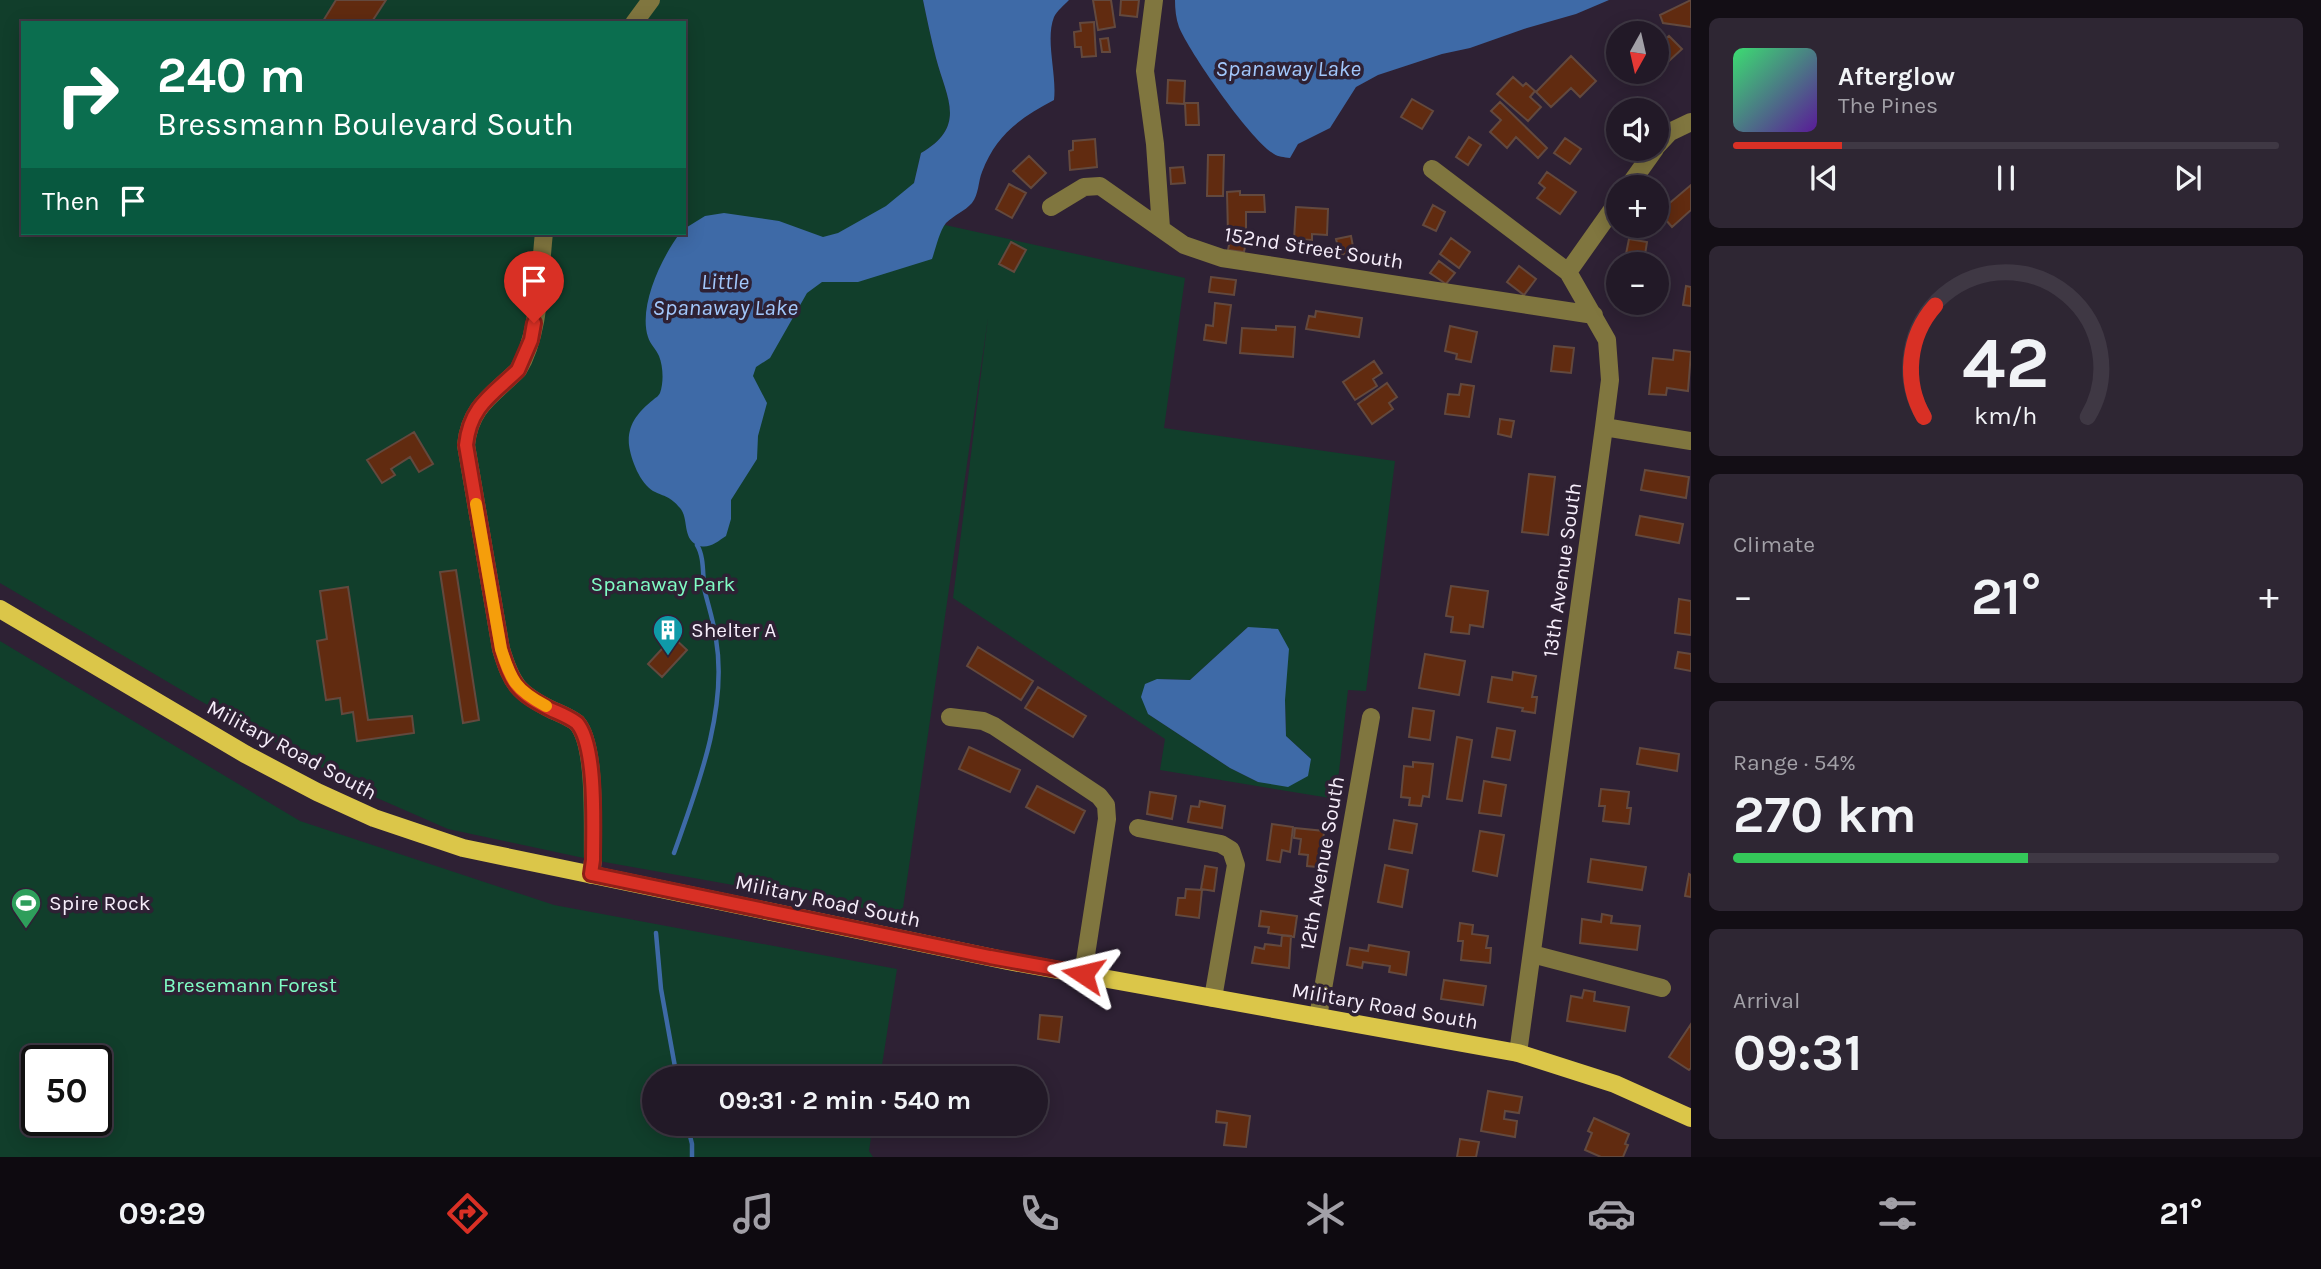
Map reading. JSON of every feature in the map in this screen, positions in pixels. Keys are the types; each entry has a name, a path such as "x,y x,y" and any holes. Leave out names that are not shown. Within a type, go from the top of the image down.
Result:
{"main road":[{"name":"Military Road South","path":"0,609 245,754 350,808 463,848 953,950 1518,1054 1615,1084 1691,1118"}],"street":[{"path":"635,21 651,0"},
{"path":"1154,0 1145,71 1155,144 1161,228"},
{"path":"1669,133 1691,122"},
{"name":"13th Avenue South","path":"1432,169 1567,272 1594,315 1607,340 1610,353 1610,380 1604,427 1518,1054"},
{"name":"152nd Street South","path":"1051,207 1084,187 1100,186 1184,245 1222,258 1594,315"},
{"path":"1567,272 1606,218"},
{"path":"544,235 534,323 523,362 470,420 466,445 501,649 507,670 517,688 530,698 577,723 588,747 593,860 591,874"},
{"path":"1604,427 1691,440"},
{"path":"950,717 984,721 994,726 1103,800 1107,819 1083,974"},
{"name":"12th Avenue South","path":"1318,1017 1371,717"},
{"path":"1138,828 1221,844 1231,850 1236,865 1213,998"},
{"path":"1532,954 1662,988"}],"green space":[{"name":"Spanaway Park","path":"0,0 923,0 950,110 945,132 936,143 921,153 914,183 945,225 1185,278 1164,428 1395,461 1366,691 1348,690 1336,799 1160,770 1165,739 953,598 988,318 902,915 593,860 448,829 377,798 195,698 0,583","holes":["1248,627 1285,700 1286,736 1311,759 1258,782 1230,768 1148,714 1158,679 1190,680"]},
{"name":"Bresemann Forest","path":"0,641 300,821 554,905 897,969 882,1066 642,1066 642,1136 871,1136 869,1151 873,1157 0,1157"}],"water":[{"name":"Little Spanaway Lake","path":"923,0 1069,0 1055,15 1052,26 1054,100 1010,129 994,148 974,199 946,223 932,259 858,282 822,282 807,293 770,358 756,367 753,376 767,403 758,436 757,459 731,500 731,519 726,536 709,546 697,545 689,538 680,508 644,483 634,464 629,445 630,431 635,420 660,393 662,384 660,360 649,340 646,325 649,297 659,268 679,235 686,235 686,228 705,216 724,213 779,221 823,237 838,233 886,206 914,183 921,153 936,143 945,132 949,121 948,98"},
{"name":"Spanaway Lake","path":"1175,0 1609,0 1576,14 1378,75 1356,87 1330,128 1298,144 1290,158 1276,155 1264,146 1222,95 1179,27"},
{"path":"1248,627 1278,629 1289,649 1285,700 1286,736 1311,759 1308,776 1288,787 1258,782 1230,768 1148,714 1141,697 1145,684 1157,679 1190,680"}],"building":[{"path":"336,0 386,0 372,21 323,21"},
{"path":"1093,0 1111,0 1115,27 1098,30"},
{"path":"1121,0 1139,0 1137,17 1120,15"},
{"path":"1691,0 1691,27 1662,21 1660,15"},
{"path":"1094,22 1096,56 1082,57 1081,47 1075,47 1074,32 1081,31 1080,23"},
{"path":"1670,37 1682,49 1670,60"},
{"path":"1108,38 1110,52 1102,52 1100,39"},
{"path":"1571,56 1596,81 1580,97 1571,88 1551,107 1536,92"},
{"path":"1513,77 1523,86 1526,83 1535,91 1530,97 1541,107 1528,121 1497,94"},
{"path":"1168,80 1185,81 1184,104 1167,103"},
{"path":"1412,99 1433,111 1422,129 1401,117"},
{"path":"1500,102 1547,148 1538,158 1516,137 1507,148 1490,132 1501,120 1491,111"},
{"path":"1185,103 1198,103 1199,125 1186,125"},
{"path":"1469,137 1481,145 1468,165 1456,157"},
{"path":"1565,138 1581,149 1570,164 1554,153"},
{"path":"1095,139 1097,167 1070,170 1069,151 1073,150 1073,141"},
{"path":"1208,155 1224,155 1223,196 1207,196"},
{"path":"1029,156 1046,173 1031,188 1013,171"},
{"path":"1183,167 1185,183 1171,184 1170,168"},
{"path":"1547,172 1576,192 1560,214 1537,198 1545,188 1539,183"},
{"path":"1009,184 1026,193 1012,218 996,209"},
{"path":"1691,185 1691,210 1672,227 1669,224 1669,204"},
{"path":"1240,191 1240,195 1264,195 1265,212 1246,212 1246,234 1228,234 1227,192"},
{"path":"1433,205 1445,212 1436,231 1423,225"},
{"path":"1296,207 1328,209 1327,235 1312,234 1312,240 1294,239"},
{"path":"1351,236 1354,252 1340,255 1336,239"},
{"path":"1451,238 1470,252 1459,268 1440,254"},
{"path":"1629,239 1647,242 1645,252 1626,252"},
{"path":"1230,240 1246,242 1244,252 1228,250"},
{"path":"1011,242 1026,250 1014,272 999,264"},
{"path":"1439,261 1455,273 1446,284 1430,273"},
{"path":"1519,266 1536,279 1524,295 1507,282"},
{"path":"1211,277 1236,280 1234,295 1209,292"},
{"path":"1686,286 1691,287 1691,306 1683,305"},
{"path":"1215,303 1231,305 1226,343 1204,340 1206,325 1213,326"},
{"path":"1316,311 1362,318 1359,337 1306,329 1309,316 1315,317"},
{"path":"1276,326 1295,327 1293,357 1240,353 1242,328 1276,330"},
{"path":"1450,326 1477,332 1471,362 1456,359 1457,354 1445,351"},
{"path":"1554,346 1574,348 1571,373 1551,371"},
{"path":"1674,350 1691,352 1688,391 1667,388 1666,395 1649,394 1653,358 1673,360"},
{"path":"1374,361 1382,373 1373,379 1377,386 1355,400 1343,382"},
{"path":"1387,383 1397,397 1389,403 1393,409 1372,424 1358,404"},
{"path":"1461,384 1474,386 1469,417 1445,414 1448,394 1459,395"},
{"path":"1500,419 1514,421 1511,437 1498,434"},
{"path":"414,432 433,464 419,472 410,457 391,469 395,475 382,483 367,460"},
{"path":"1645,470 1689,477 1686,498 1641,490"},
{"path":"1529,474 1555,477 1548,535 1522,532"},
{"path":"1640,516 1683,524 1679,543 1636,535"},
{"path":"456,570 479,720 463,723 440,572"},
{"path":"1451,586 1488,591 1483,627 1470,625 1469,634 1451,632 1453,617 1446,616"},
{"path":"348,587 368,720 412,716 414,733 357,741 353,712 342,714 340,698 326,700 317,641 327,639 320,591"},
{"path":"1679,599 1691,601 1691,635 1675,633"},
{"name":"Shelter A","path":"673,637 687,650 662,677 648,664"},
{"path":"978,647 1033,681 1021,700 967,666"},
{"path":"1678,652 1691,654 1691,671 1675,668"},
{"path":"1425,654 1465,661 1459,695 1419,688"},
{"path":"1513,672 1536,676 1532,697 1537,697 1535,713 1522,711 1523,708 1488,702 1492,677 1512,680"},
{"path":"1038,687 1086,716 1073,737 1025,708"},
{"path":"1413,708 1434,711 1430,740 1409,737"},
{"path":"1497,728 1515,731 1510,760 1492,757"},
{"path":"1457,737 1472,740 1462,801 1447,799"},
{"path":"969,747 1020,770 1010,792 959,769"},
{"path":"1640,748 1679,754 1677,771 1637,764"},
{"path":"1413,762 1433,764 1429,797 1423,796 1421,806 1409,805 1410,798 1401,797 1404,766 1413,767"},
{"path":"1484,781 1506,785 1501,816 1479,813"},
{"path":"1037,786 1085,811 1074,833 1026,807"},
{"path":"1601,789 1629,792 1629,824 1603,821 1605,806 1599,806"},
{"path":"1150,792 1176,796 1172,819 1147,814"},
{"path":"1200,801 1225,806 1222,828 1188,822 1191,806 1199,807"},
{"path":"1394,820 1417,824 1412,853 1389,849"},
{"path":"1272,824 1293,827 1290,852 1282,850 1280,862 1267,860"},
{"path":"1295,828 1324,831 1322,853 1330,854 1328,868 1307,866 1308,855 1299,854 1301,839 1294,838"},
{"path":"1480,831 1504,835 1497,876 1473,871"},
{"path":"1591,859 1646,867 1642,890 1588,882"},
{"path":"1385,865 1408,870 1402,907 1378,902"},
{"path":"1205,866 1217,868 1214,891 1201,889"},
{"path":"1689,874 1691,875 1691,897 1685,896"},
{"path":"1186,889 1202,890 1199,918 1176,915 1178,898 1185,898"},
{"path":"1261,911 1297,916 1294,937 1268,933 1269,927 1259,926"},
{"path":"1602,914 1612,916 1611,923 1640,926 1637,950 1580,943 1582,919 1601,922"},
{"path":"1460,923 1473,925 1472,934 1488,936 1486,948 1491,948 1490,963 1461,960 1463,941 1458,941"},
{"path":"1282,935 1291,936 1289,968 1252,963 1255,947 1264,949 1265,944 1281,946"},
{"path":"1369,945 1409,952 1406,975 1389,972 1390,966 1363,962 1362,968 1347,965 1350,948 1368,951"},
{"path":"1444,980 1486,986 1483,1005 1441,999"},
{"path":"1584,990 1595,992 1594,1001 1629,1007 1625,1031 1567,1021 1571,996 1582,998"},
{"path":"1040,1015 1062,1017 1059,1042 1038,1039"},
{"path":"1691,1024 1691,1068 1689,1070 1669,1057"},
{"path":"1488,1091 1522,1097 1519,1113 1505,1111 1504,1119 1517,1121 1515,1137 1481,1131"},
{"path":"1217,1111 1250,1116 1246,1147 1224,1145 1227,1123 1216,1122"},
{"path":"1594,1118 1629,1134 1623,1157 1601,1157 1585,1150 1592,1133 1588,1131"},
{"path":"1460,1139 1479,1142 1476,1157 1457,1157"}],"waterway":[{"path":"674,853 701,775 718,693 716,639 697,545"},
{"path":"656,933 661,989 675,1066"},
{"path":"690,1136 692,1157"}],"slow traffic":[{"path":"476,504 507,670 517,688 546,706"}],"place":[{"name":"Shelter A","path":"668,657"},
{"name":"Spire Rock","path":"26,930"}],"route":[{"path":"534,323 523,362 470,420 466,445 501,649 511,680 530,698 577,723 588,747 593,860 591,874 1083,974"}]}
